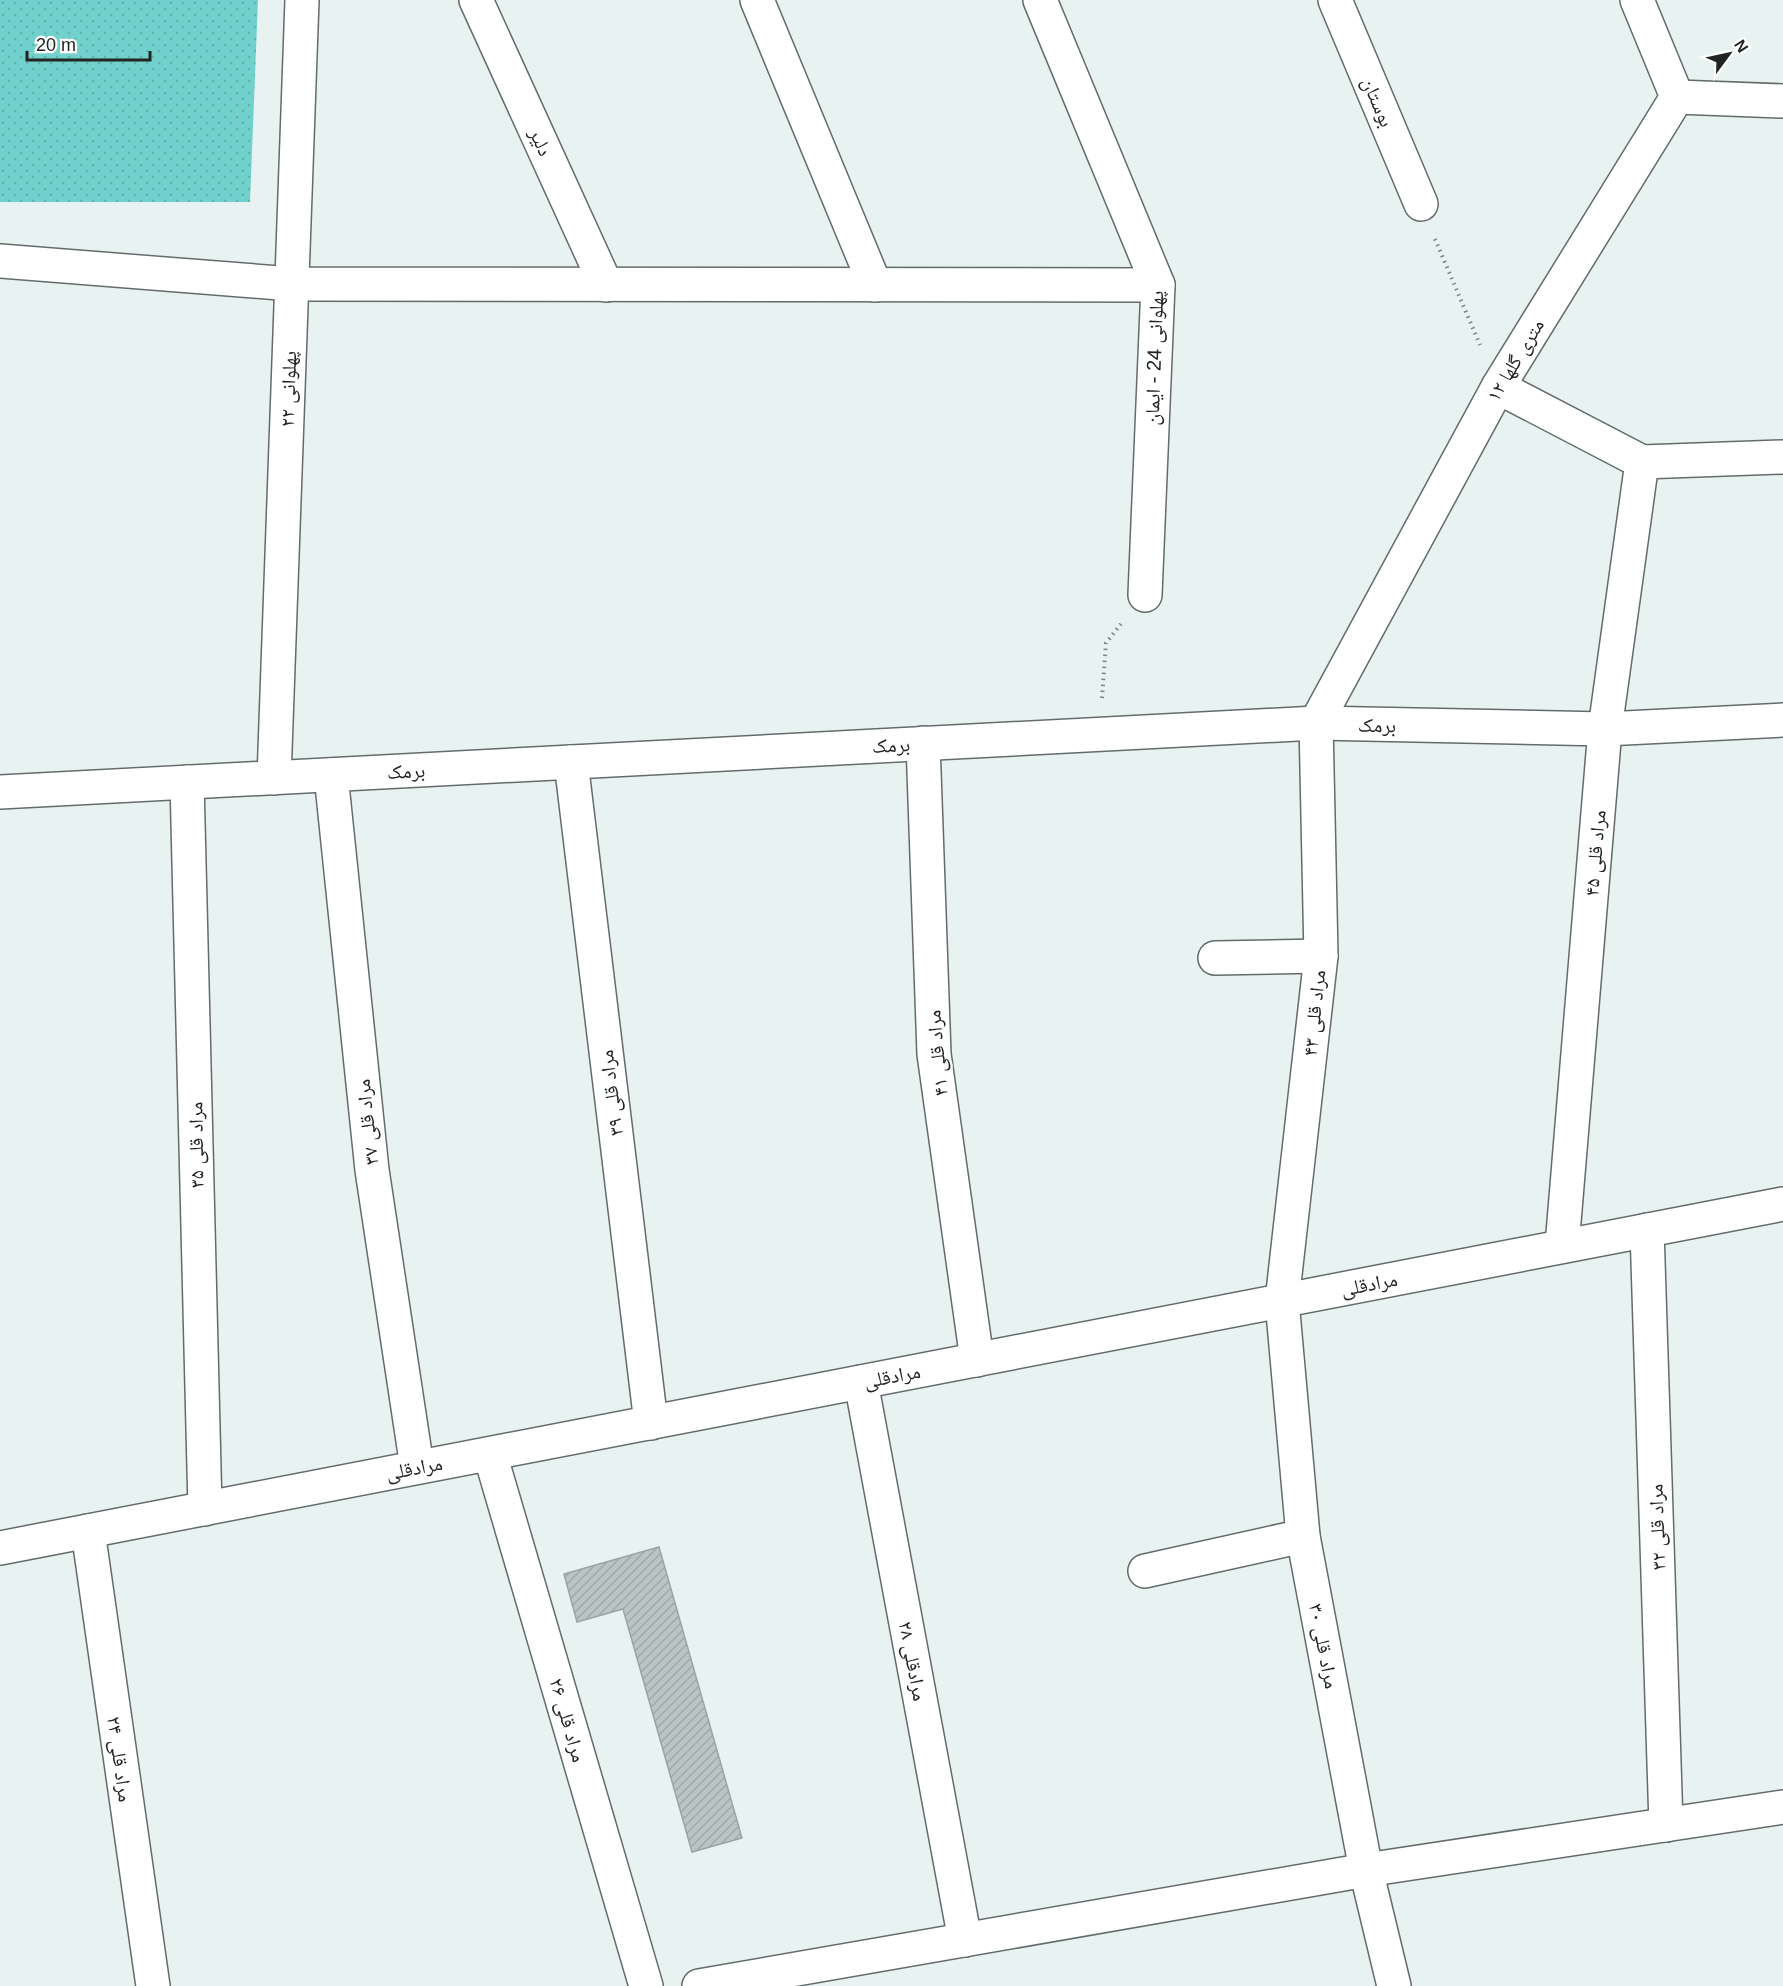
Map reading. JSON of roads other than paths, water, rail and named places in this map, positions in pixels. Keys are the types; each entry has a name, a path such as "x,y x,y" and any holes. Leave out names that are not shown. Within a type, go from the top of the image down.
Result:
{"street":[{"name":"پهلوانی ۲۲","path":"274,778 302,0"},
{"name":"دلیر","path":"476,0 606,285"},
{"path":"758,0 875,285"},
{"name":"پهلوانی 24 - ایمان","path":"1040,0 1158,285 1145,595"},
{"name":"بوستان","path":"1335,0 1421,204"},
{"path":"1637,0 1677,97 1783,101"},
{"name":"۱۲ متری گلها","path":"1317,723 1498,387 1677,97"},
{"path":"0,261 292,284 1158,285"},
{"path":"1498,387 1642,462 1783,457"},
{"name":"مراد قلی ۴۵","path":"1562,1246 1605,729 1642,462"},
{"name":"برمک","path":"0,792 1317,723 1605,729 1783,720"},
{"name":"مراد قلی ۴۳","path":"1282,1301 1321,956 1317,723"},
{"name":"مراد قلی ۴۱","path":"924,743 934,1053 977,1360"},
{"name":"مراد قلی ۳۹","path":"571,762 651,1423"},
{"name":"مراد قلی ۳۷","path":"331,775 372,1170 417,1467"},
{"name":"مراد قلی ۳۵","path":"187,782 205,1509"},
{"path":"1215,958 1321,956"},
{"name":"مرادقلی","path":"0,1548 1783,1204"},
{"name":"مراد قلی ۳۲","path":"1647,1230 1666,1825"},
{"name":"مراد قلی ۳۰","path":"1282,1301 1304,1536 1366,1870 1394,1986"},
{"name":"مرادقلی ۲۸","path":"861,1382 965,1940"},
{"name":"مراد قلی ۲۶","path":"490,1454 646,1986"},
{"name":"مراد قلی ۲۴","path":"88,1531 153,1986"},
{"path":"1145,1571 1304,1536"},
{"path":"699,1986 1366,1870 1783,1807"}]}
